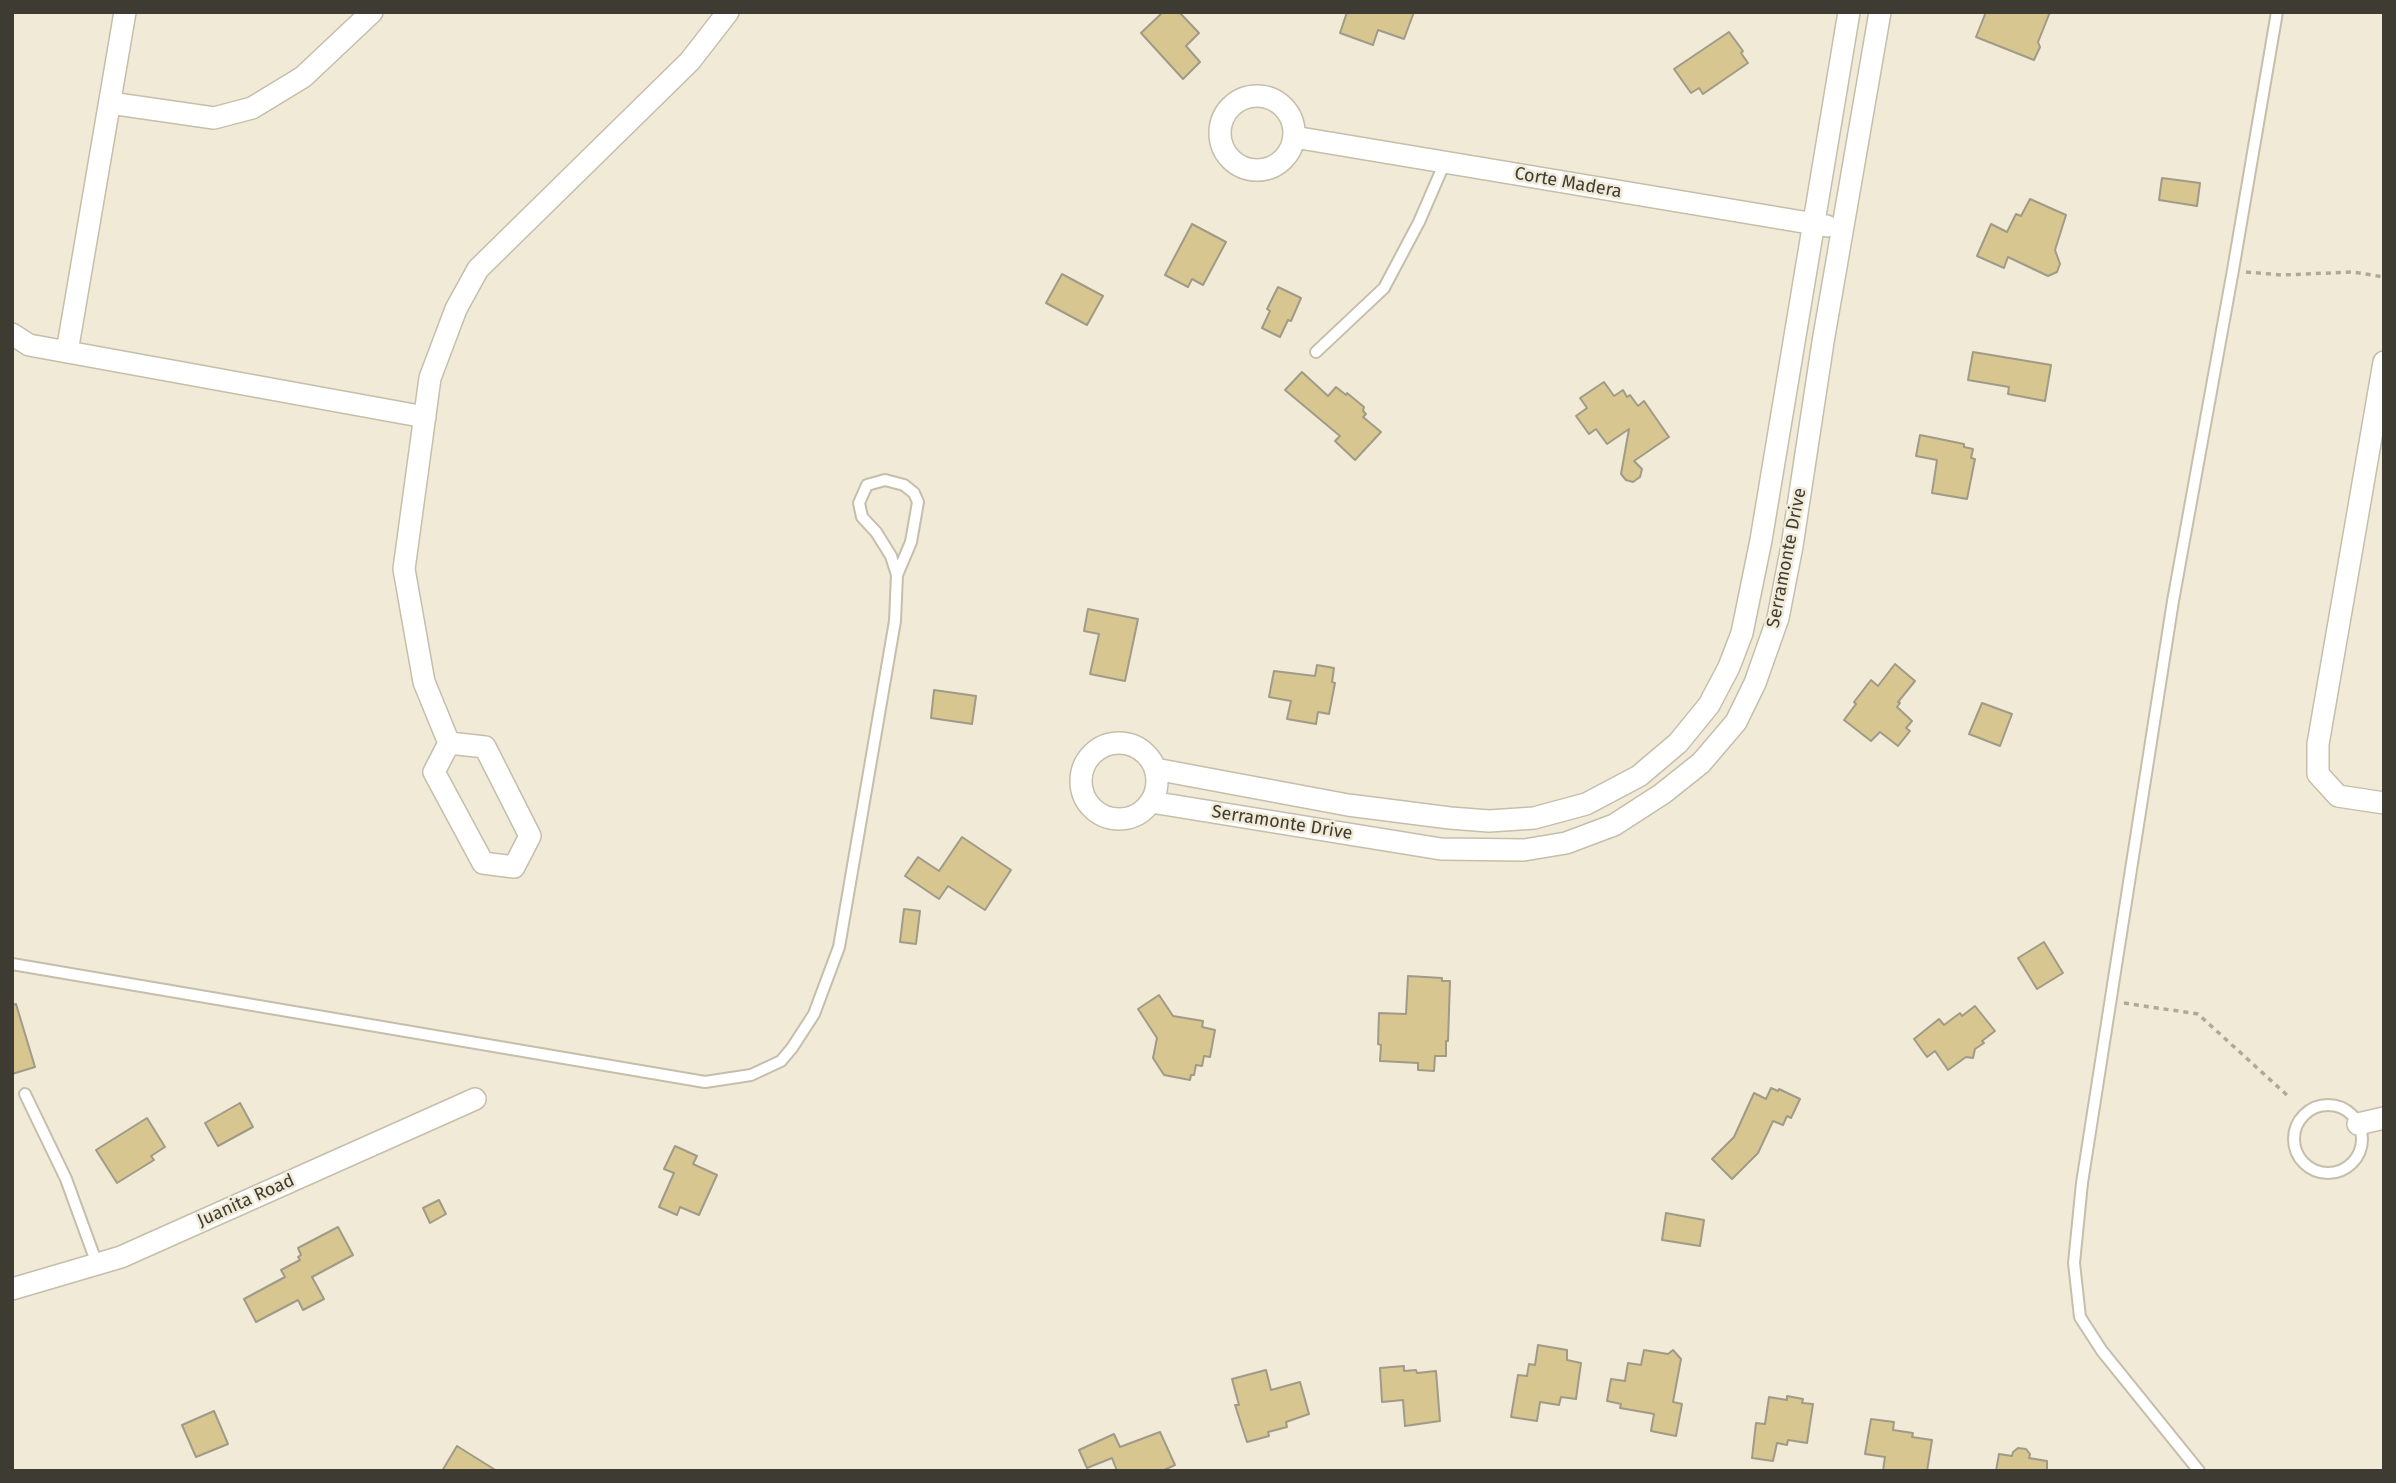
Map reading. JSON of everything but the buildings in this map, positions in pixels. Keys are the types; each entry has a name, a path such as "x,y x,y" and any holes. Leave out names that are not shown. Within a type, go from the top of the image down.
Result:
{"street":[{"path":"67,352 125,12"},
{"path":"110,103 215,118 252,108 303,77 372,12"},
{"path":"449,743 485,747 530,836 514,867 483,863 434,772 449,743 424,682 404,569 430,378 456,309 478,269 690,61 728,12"},
{"name":"Serramonte Drive","path":"1155,769 1360,807 1489,821 1534,818 1586,804 1639,776 1678,743 1709,705 1729,667 1742,633 1761,540 1849,12"},
{"name":"Serramonte Drive","path":"1151,802 1441,849 1524,850 1566,844 1614,825 1662,794 1701,763 1737,722 1755,683 1778,618 1880,12"},
{"name":"Corte Madera","path":"1294,137 1843,229"},
{"path":"12,334 29,345 425,416"},
{"path":"2384,362 2318,744 2318,774 2338,796 2384,803"},
{"path":"1761,540 1792,546"},
{"path":"1127,744 1139,749 1155,769 1157,780 1151,802 1131,817 1106,817 1095,811 1086,801 1082,790 1081,777 1085,764 1092,754 1103,747 1127,744"},
{"path":"1615,789 1628,816"},
{"path":"1355,835 1360,807"},
{"name":"Juanita Road","path":"12,1289 121,1257 475,1099"},
{"path":"2358,1124 2384,1118"}],"lane":[{"path":"2199,1471 2102,1351 2080,1317 2074,1263 2082,1183 2173,601 2277,12"},
{"path":"1317,352 1384,288 1419,222 1445,162"},
{"path":"12,964 705,1082 751,1075 781,1061 792,1048 814,1014 839,947 895,621 897,575 891,556 876,532 862,517 859,503 867,485 885,480 904,485 914,493 918,502 911,542 897,575"},
{"path":"25,1094 66,1179 97,1264"},
{"path":"2321,1105 2343,1108 2358,1124 2362,1135 2361,1147 2357,1157 2340,1172 2328,1174 2307,1167 2294,1148 2296,1126 2311,1109 2321,1105"}],"path":[{"path":"2233,270 2282,275 2353,272 2384,277"},
{"path":"2111,1001 2198,1014 2288,1096"}]}
